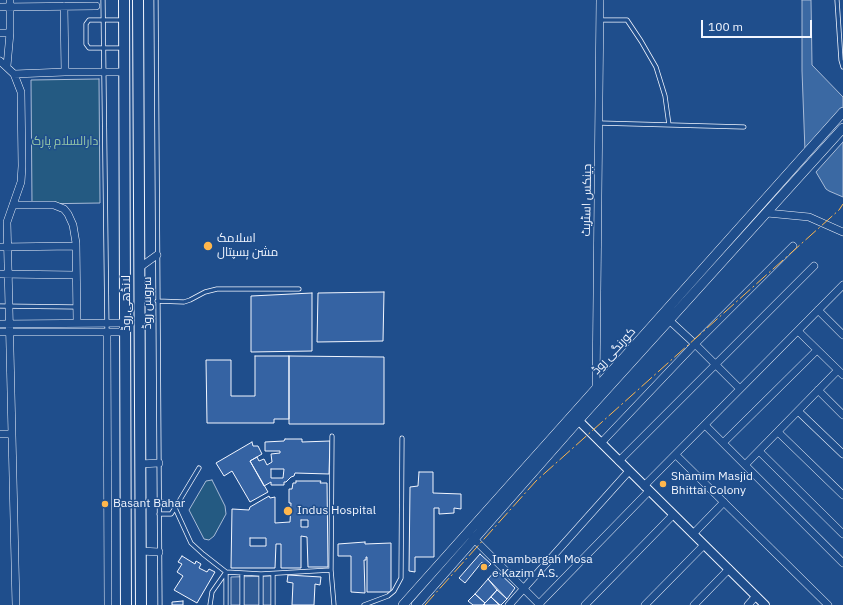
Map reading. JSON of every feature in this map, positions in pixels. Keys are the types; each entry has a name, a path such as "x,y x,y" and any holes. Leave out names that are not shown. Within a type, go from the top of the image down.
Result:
{"main road":[{"name":"لانڈھی روڈ","path":"124,0 126,605"},
{"name":"لانڈھی روڈ","path":"138,0 141,605"},
{"name":"کورنگی روڈ","path":"403,605 470,535 576,417 596,390 843,112"},
{"name":"کورنگی روڈ","path":"576,417 596,400 843,128"},
{"path":"749,217 756,225"},
{"name":"کورنگی روڈ","path":"416,605 470,535"}],"street":[{"name":"جینکس اسٹریٹ","path":"596,400 600,0"},
{"path":"7,66 10,33 10,3"},
{"path":"0,7 10,3 96,6"},
{"path":"65,72 68,4"},
{"path":"0,33 10,33"},
{"path":"0,61 14,74 21,92 22,166 20,187 7,222 16,605"},
{"path":"14,74 125,72"},
{"path":"13,205 54,205 64,209 68,214 73,225 76,246 77,323"},
{"path":"767,213 809,217 843,232"},
{"path":"0,247 76,246"},
{"path":"601,443 695,344 793,246"},
{"path":"139,268 157,255"},
{"path":"619,461 814,266"},
{"path":"0,274 76,275"},
{"path":"470,535 539,605 676,455 818,310 841,290"},
{"path":"818,310 843,335"},
{"path":"669,320 740,390"},
{"path":"0,324 107,323 126,327"},
{"path":"0,332 107,332 126,327"},
{"path":"745,465 818,390 840,373 798,331"},
{"path":"107,332 108,605"},
{"path":"723,443 817,350"},
{"path":"818,390 843,415"},
{"path":"798,411 843,454"},
{"path":"576,417 765,605"},
{"path":"705,425 842,561"},
{"path":"778,432 843,495"},
{"path":"0,434 12,434"},
{"path":"759,451 843,534"},
{"path":"676,455 828,605"},
{"path":"140,464 159,463"},
{"path":"509,605 630,471"},
{"path":"693,534 724,502"},
{"path":"585,605 673,515"},
{"path":"645,605 704,545"},
{"path":"141,551 159,552"},
{"path":"694,605 729,569"},
{"path":"748,605 756,596"}],"lane":[{"path":"103,0 107,332"},
{"name":"سروس روڈ","path":"156,0 160,605"},
{"path":"837,0 841,60 843,67"},
{"path":"124,20 89,20 86,24 87,46 89,48 124,48"},
{"path":"600,20 627,20 641,41 656,67 664,96 669,125"},
{"path":"599,123 744,127"},
{"path":"158,301 184,302 204,292 217,289 299,289"},
{"path":"0,306 77,306"},
{"path":"332,436 331,570 334,605"},
{"path":"364,605 388,596 394,592 401,578 402,438"},
{"path":"159,514 170,514 199,468"},
{"path":"159,502 170,503 175,508 191,543 226,572 273,574 331,570"},
{"path":"210,605 212,592 226,572"},
{"path":"226,572 226,605"},
{"path":"242,573 242,605"},
{"path":"261,574 261,605"},
{"path":"273,574 273,605"}],"green space":[{"name":"دارالسلام پارک","path":"99,79 100,203 32,204 31,80"},
{"path":"212,480 225,506 226,514 214,536 209,540 204,539 189,510 206,481"}],"shaded area":[{"path":"802,0 811,0 812,65 843,97 843,110 805,151 802,71"},
{"path":"843,142 843,197 826,189 816,172"},
{"path":"273,576 273,605 231,605 231,577"}],"building":[{"path":"384,292 383,341 317,342 318,293"},
{"path":"312,293 312,351 251,352 251,296"},
{"path":"255,356 289,356 289,419 274,419 274,423 207,423 206,360 231,360 231,396 255,396"},
{"path":"289,356 384,357 384,424 289,424"},
{"path":"285,439 302,439 302,442 330,441 329,474 295,473 294,476 284,482 284,485 271,485 271,482 264,486 250,461 257,457 259,461 264,459 267,465 272,462 271,454 280,453 280,451 265,451 265,442 284,441","holes":["271,469 284,469 283,478 271,478"]},
{"path":"252,442 253,446 258,446 262,454 250,461 268,492 250,502 232,471 224,476 216,463"},
{"path":"419,472 433,472 433,493 461,494 461,509 454,508 454,513 439,514 439,508 434,508 434,557 415,557 415,572 409,571 410,487 418,486"},
{"path":"296,481 321,481 320,483 327,483 328,567 308,567 307,537 301,536 301,568 281,568 281,544 276,544 275,568 231,568 232,509 249,510 250,507 269,496 270,498 275,497 275,523 290,522 291,503 289,503 289,489 292,489 293,483 296,483","holes":["301,520 308,520 308,527 301,527","250,538 266,538 266,546 250,546"]},
{"path":"365,542 365,544 391,543 391,592 367,592 366,557 366,560 364,560 365,593 351,592 351,556 338,556 338,544"},
{"path":"480,554 491,564 488,567 482,562 465,583 459,578"},
{"path":"182,556 195,564 196,561 201,564 199,568 207,572 209,569 215,572 197,603 174,590 183,576 177,572 182,564 178,562"},
{"path":"496,570 515,588 507,599 488,579"},
{"path":"288,575 321,577 320,585 315,584 314,605 292,605 293,583 287,582"},
{"path":"488,579 497,590 485,603 475,594"},
{"path":"497,590 507,599 501,605 491,597"},
{"path":"475,594 485,603 483,605 473,605 468,601"},
{"path":"491,597 499,605 484,604"},
{"path":"183,601 183,605 172,605 172,602"}],"power":[{"path":"425,605 536,481 839,210 843,204"}],"place":[{"name":"اسلامک مشن ہسپتال","path":"208,246"},
{"name":"Shamim Masjid Bhittai Colony","path":"663,484"},
{"name":"Basant Bahar","path":"105,504"},
{"name":"Indus Hospital","path":"288,511"},
{"name":"Imambargah Mosa e Kazim A.S.","path":"484,567"}]}
